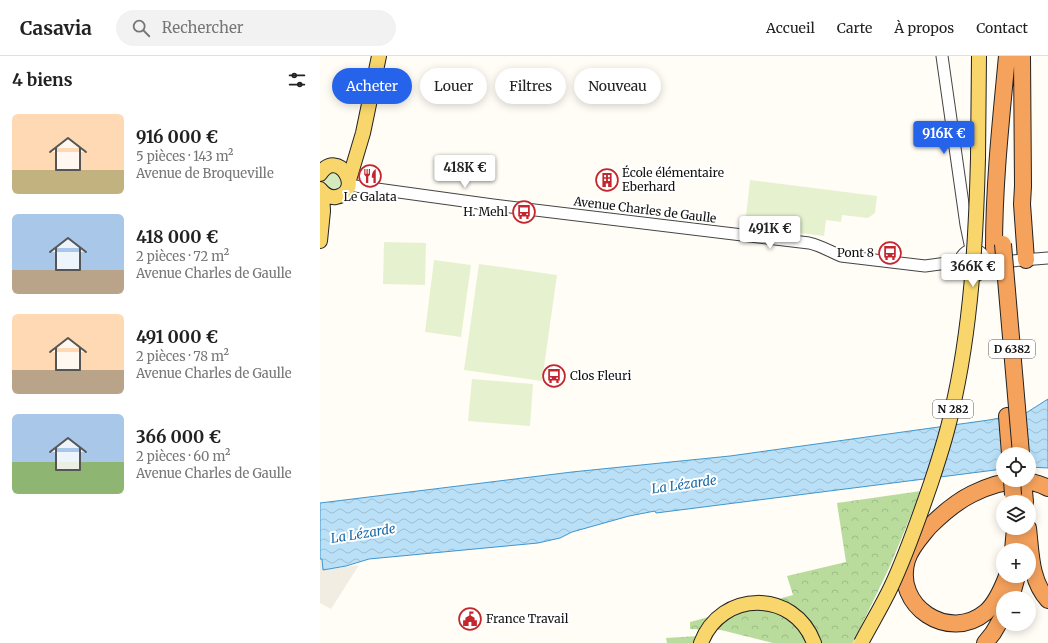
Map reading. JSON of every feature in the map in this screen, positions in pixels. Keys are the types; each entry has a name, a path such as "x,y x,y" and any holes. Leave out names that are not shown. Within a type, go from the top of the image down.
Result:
{"highway":[{"name":"D 6382","path":"1007,56 994,208 1020,447"},
{"name":"D 6382","path":"1010,447 999,246 1000,199 1013,56"},
{"path":"1022,56 1022,204 1026,260"},
{"path":"1004,583 995,600 985,613 971,622 957,624 938,622 922,612 910,597 905,578 907,560 918,541 936,520 962,499 981,490 1010,482 1027,481 1048,488"},
{"path":"1029,535 1034,577 1040,590 1048,600"},
{"path":"985,643 996,628"},
{"path":"993,643 1001,631"}],"main road":[{"path":"320,241 325,193 341,195 349,175 363,133 379,56"},
{"name":"N 282","path":"861,643 891,586 918,523 943,446 961,367 971,290 977,211 979,56"},
{"path":"321,172 328,167 333,166 339,167 349,175"},
{"path":"701,643 703,637 712,624 724,613 740,606 760,602 777,605 793,613 804,623 814,643"}],"street":[{"path":"942,56 966,225 972,250"},
{"name":"Avenue Charles de Gaulle","path":"349,175 493,205 809,243 821,245 831,252 841,256 924,266 960,262"},
{"path":"972,250 981,253 986,263 982,273 975,276 964,273 960,262 965,253 972,250"},
{"path":"986,263 1048,258"}],"green space":[{"path":"333,171 341,174 344,185 335,193 323,186 323,178"},
{"path":"750,180 877,196 875,213 868,218 842,215 841,222 826,220 824,236 745,226"},
{"path":"384,242 426,243 425,285 383,284"},
{"path":"434,260 471,265 461,337 425,332"},
{"path":"479,264 557,275 542,381 464,370"},
{"path":"472,379 533,384 530,426 468,421"},
{"path":"921,491 890,566 853,643 773,643 721,630 690,629 690,622 793,595 787,576 846,562 837,503"},
{"path":"698,636 696,643 667,643 666,638"}],"shaded area":[{"path":"320,559 322,559 323,570 359,565 331,609 320,603"}],"water":[{"name":"La Lézarde","path":"1048,399 1048,468 1036,467 1036,447 996,447 996,470 656,513 655,511 629,516 572,532 560,538 538,543 369,559 346,566 323,570 322,559 320,559 320,503 572,472 730,456 989,420 1026,413"}],"place":[{"name":"Le Galata","path":"370,176"},
{"name":"École élémentaire Eberhard","path":"607,180"},
{"name":"H. Mehl","path":"524,212"},
{"name":"Pont 8","path":"890,253"},
{"name":"Clos Fleuri","path":"554,376"},
{"name":"France Travail","path":"470,619"}]}
